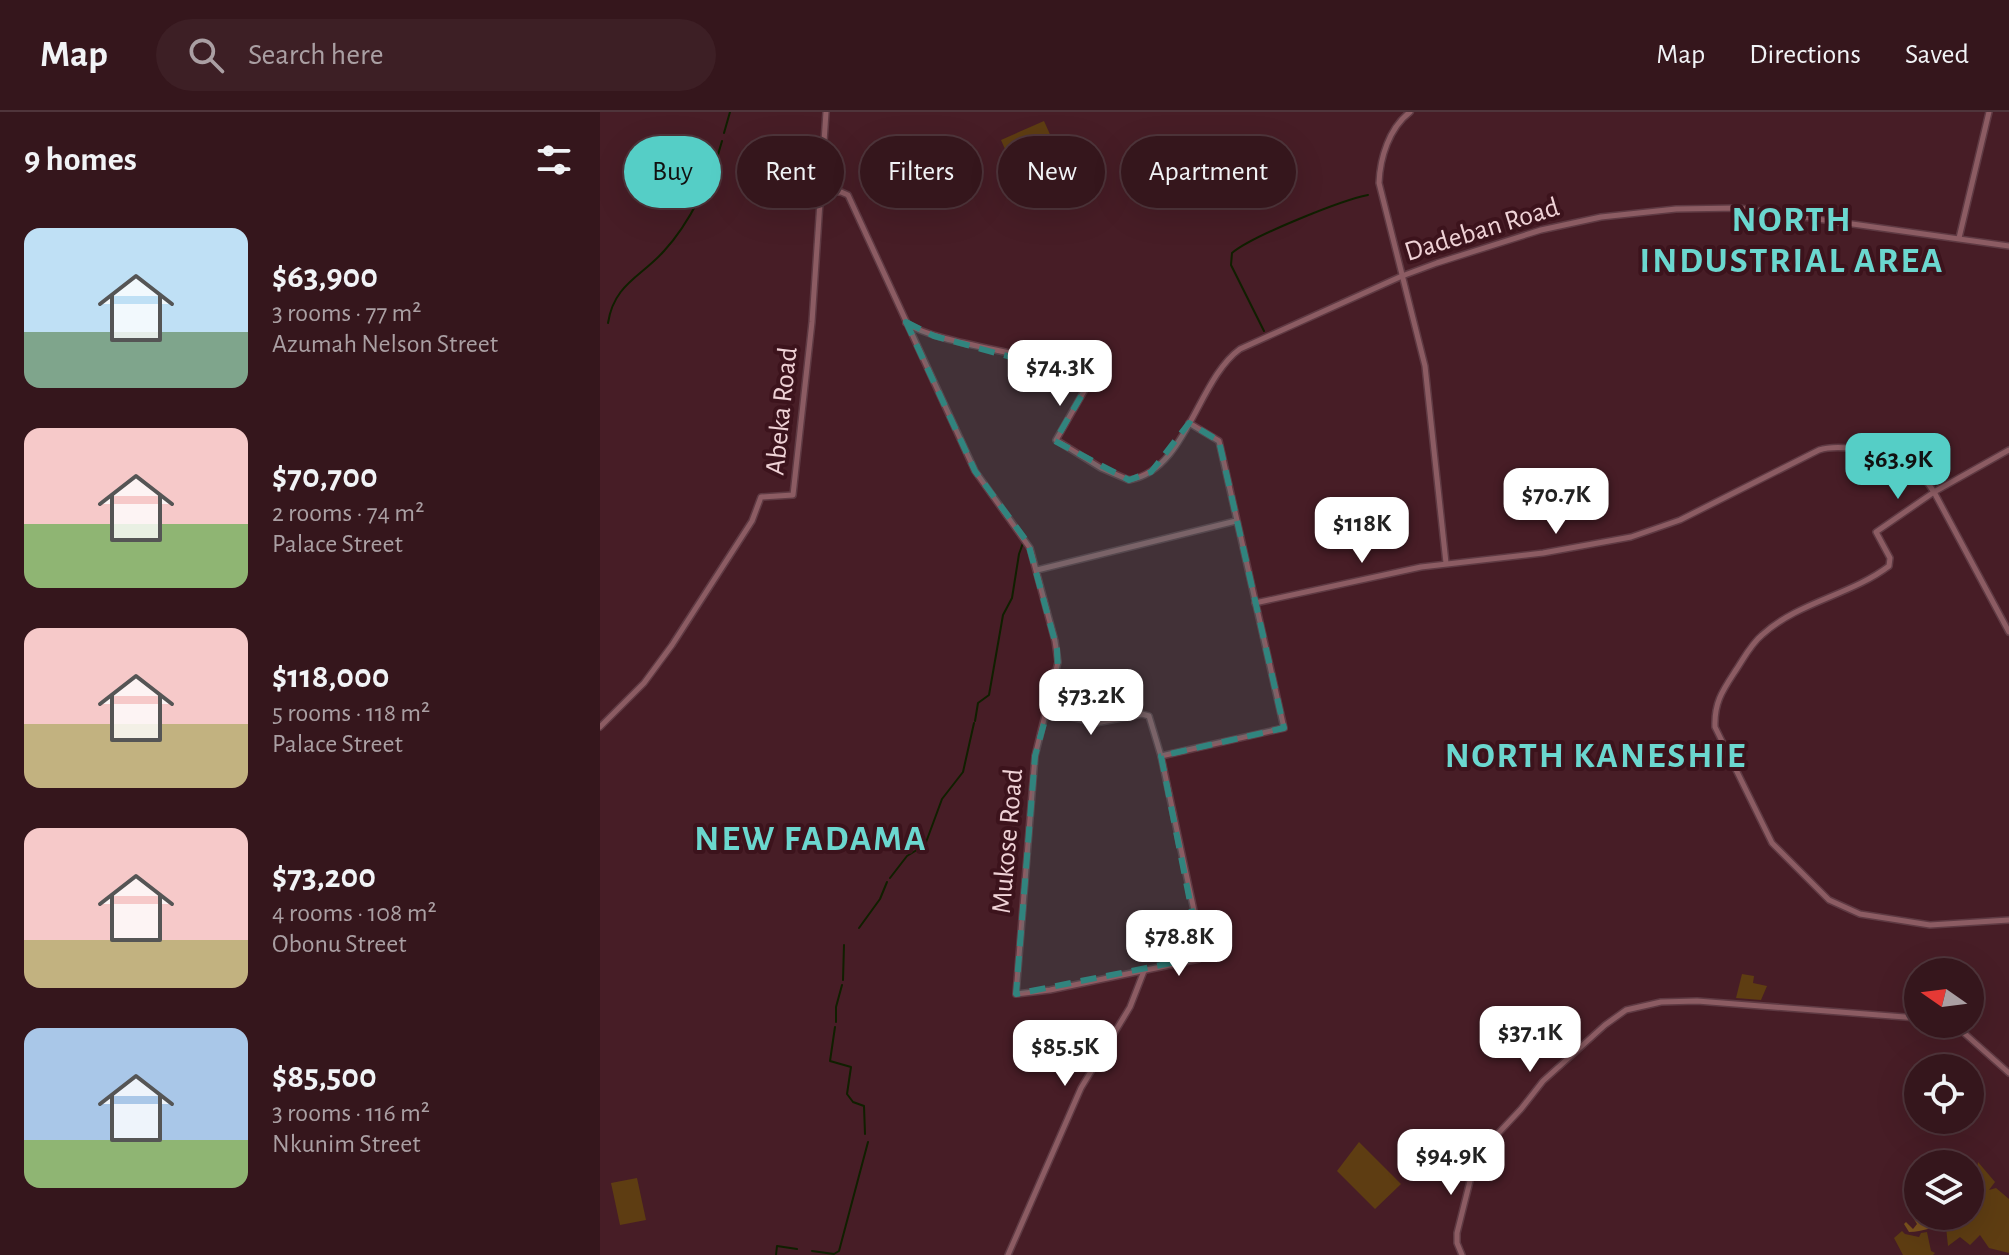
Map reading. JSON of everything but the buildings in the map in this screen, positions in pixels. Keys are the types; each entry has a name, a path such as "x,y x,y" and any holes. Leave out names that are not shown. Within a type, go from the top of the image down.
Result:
{"street":[{"name":"Abeka Road","path":"824,136 826,112"},
{"path":"1410,112 1400,120 1392,134 1379,176 1380,191 1425,366 1446,563"},
{"path":"1959,238 1989,112"},
{"name":"Mukose Road","path":"844,193 848,195 975,471 1028,543 1058,657 1058,673 1035,756 1016,994 1145,970"},
{"name":"Abeka Road","path":"600,727 644,683 672,645 752,521 761,497 793,495 812,322 818,208"},
{"name":"Dadeban Road","path":"906,322 934,336 1082,375 1087,383 1074,413 1056,440 1101,468 1129,480 1151,472 1175,446 1224,364 1240,349 1402,276 1556,226 1676,209 1739,208 2009,246"},
{"path":"1161,756 1284,728 1219,441 1189,423"},
{"path":"1255,603 1446,563 1543,553 1618,540 1659,528 1827,448 1858,450 1908,464 1922,476 1934,492 2009,632"},
{"path":"2009,450 1934,492 1876,532 1890,558 1889,566 1804,609 1760,637 1718,696 1714,709 1715,727 1772,843 1829,900 1850,911 1870,916 1930,925 2009,920"},
{"path":"1037,570 1236,521"},
{"path":"1008,1255 1081,1088 1130,1007 1145,970 1201,957 1202,948 1161,756 1148,715 1102,723 1047,711"},
{"path":"1462,1255 1457,1243 1476,1157 1543,1081 1626,1010 1675,1001 1904,1017"},
{"path":"1970,1038 2009,1073"}],"highlighted area":[{"path":"906,322 934,336 1084,377 1087,386 1055,441 1129,480 1151,472 1189,423 1219,441 1284,728 1161,756 1201,957 1016,994 1035,756 1058,673 1057,649 1028,543 975,471"}],"shaded area":[{"path":"1044,121 1051,136 1010,136"},
{"path":"1742,974 1754,976 1753,983 1767,986 1761,1000 1736,998"},
{"path":"1359,1142 1401,1184 1375,1209 1337,1171"},
{"path":"1984,1169 1995,1182 1989,1190 1996,1188 2009,1199 2009,1253 1989,1248 1980,1235 1970,1245 1960,1237 1948,1246 1946,1230 1984,1230"},
{"path":"637,1178 646,1220 620,1225 611,1183"},
{"path":"1902,1231 1919,1237 1927,1232 1931,1251 1935,1253 1903,1255 1894,1238"}],"waterway":[{"path":"724,133 730,112"},
{"path":"608,323 622,290 664,251 691,214 722,141"},
{"path":"1264,331 1231,265 1232,253 1258,237 1368,195"},
{"path":"975,721 978,703 989,695 1003,615 1012,598 1023,543"},
{"path":"890,878 907,856 925,845 942,799 963,772 974,723"},
{"path":"859,928 880,899 887,882"},
{"path":"843,980 844,945"},
{"path":"836,1022 836,1007 842,985"},
{"path":"835,1027 830,1061 851,1067 847,1094 853,1102 864,1106 865,1134"},
{"path":"812,1251 834,1254 839,1251 868,1142"},
{"path":"776,1255 777,1246 797,1249"}],"district":[{"name":"NORTH INDUSTRIAL AREA","path":"1792,240"},
{"name":"NORTH KANESHIE","path":"1596,756"},
{"name":"NEW FADAMA","path":"811,839"}]}
